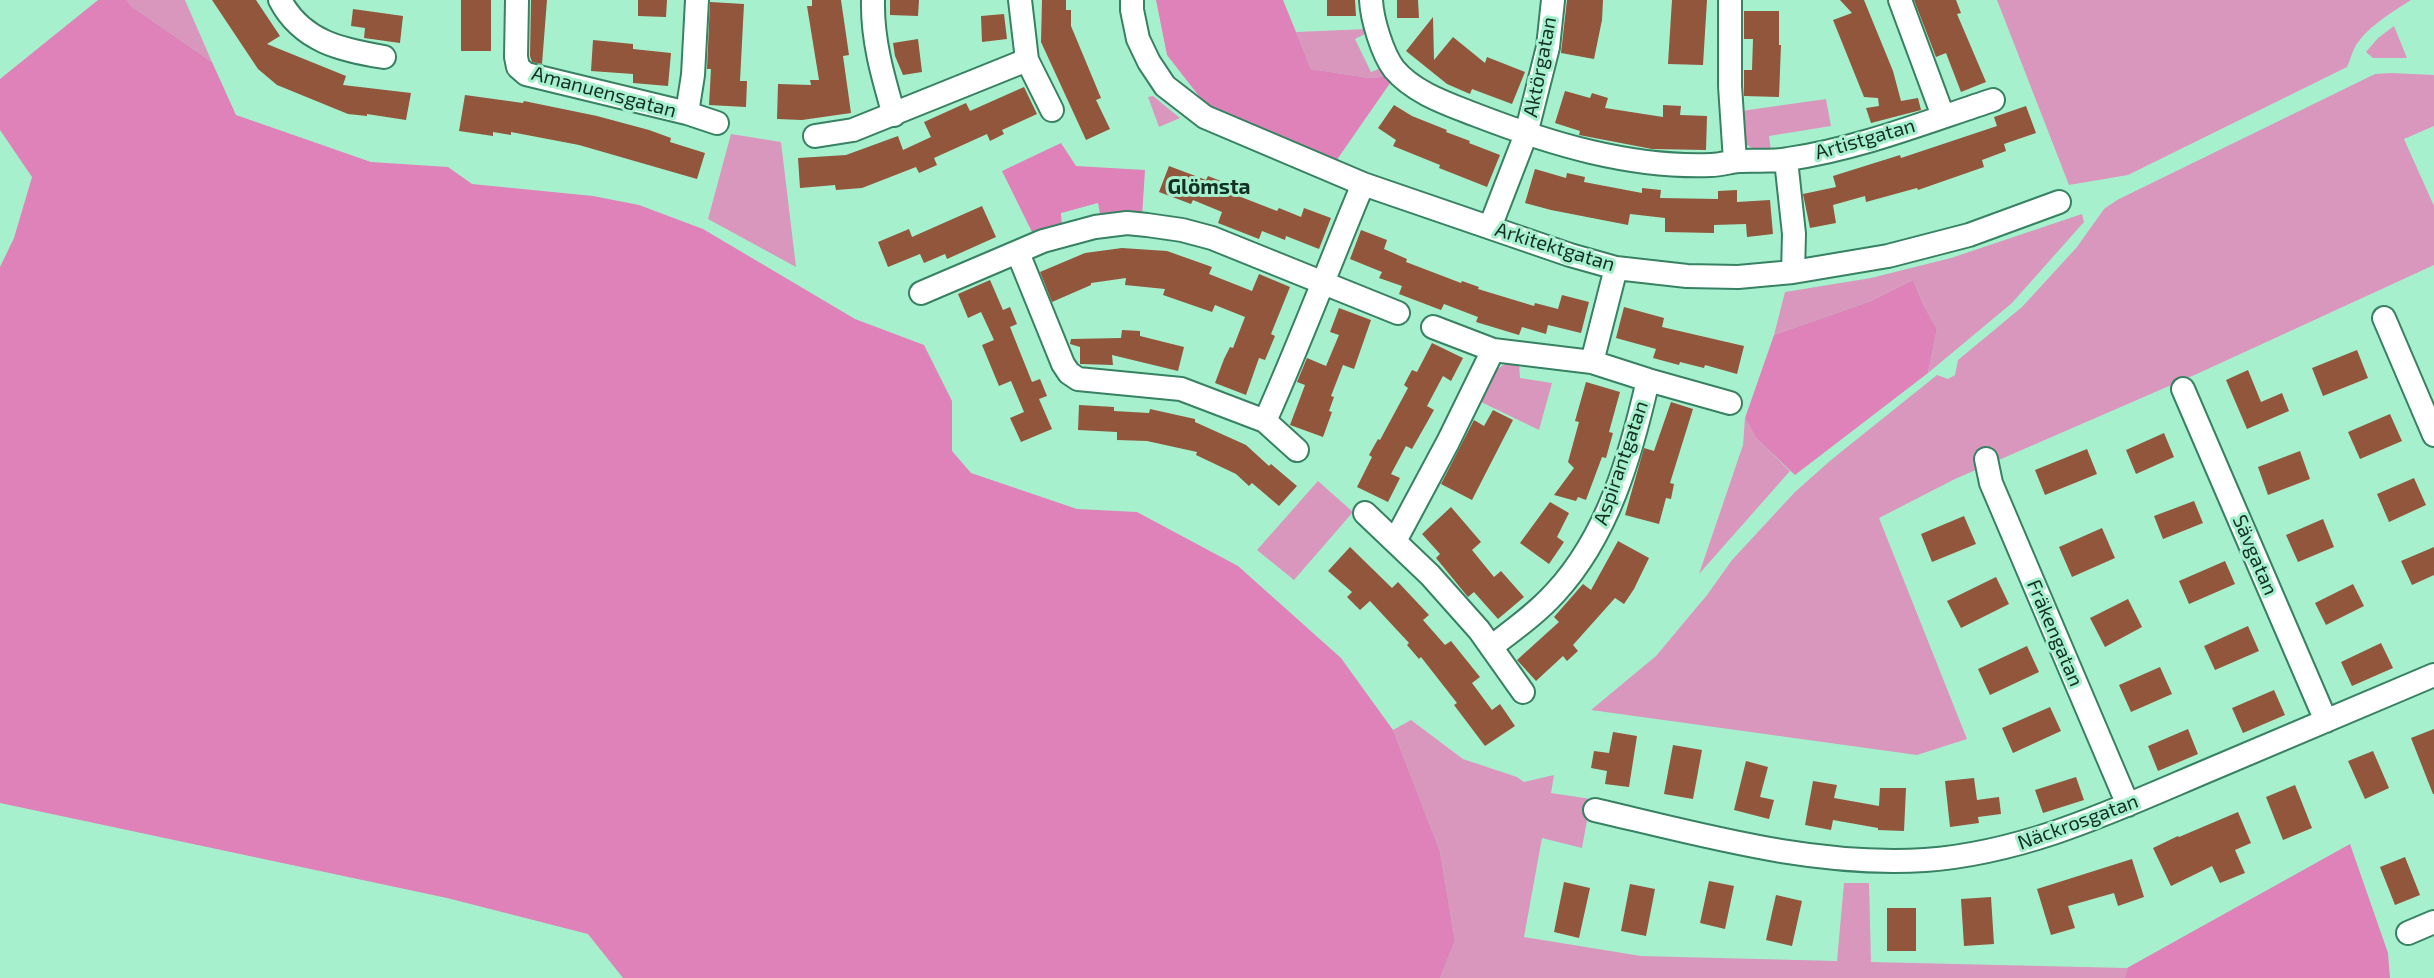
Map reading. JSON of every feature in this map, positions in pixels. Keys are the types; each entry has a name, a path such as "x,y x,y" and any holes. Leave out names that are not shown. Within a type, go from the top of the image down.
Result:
{"street":[{"path":"280,0 301,27 330,46 384,57"},
{"name":"Amanuensgatan","path":"517,0 516,57 518,67 526,74 687,113 717,123"},
{"name":"Amanuensgatan","path":"687,113 693,75 697,0"},
{"path":"873,0 874,39 894,115"},
{"path":"1020,0 1027,60 1052,110"},
{"name":"Arkitektgatan","path":"1132,0 1138,39 1149,62 1165,86 1205,117 1363,184 1616,268 1687,276 1738,277 1793,272 1888,256 1969,235 2059,202"},
{"name":"Aktörgatan","path":"1371,0 1376,28 1383,47 1393,68 1410,84 1441,102 1526,134 1631,160"},
{"name":"Aktörgatan","path":"1490,227 1526,134 1548,47 1553,0"},
{"path":"1730,0 1730,86 1735,161"},
{"name":"Artistgatan","path":"1900,0 1943,116"},
{"path":"815,136 853,130 1027,60"},
{"name":"Artistgatan","path":"1631,160 1713,165 1735,161 1786,160 1875,138 1993,100"},
{"path":"1786,160 1794,234 1793,272"},
{"path":"1265,421 1299,345 1363,184"},
{"path":"921,293 1043,241 1095,227 1127,223 1182,230 1212,238 1398,313"},
{"path":"1018,253 1063,364 1078,380 1181,389 1265,421 1297,450"},
{"path":"1592,362 1616,268"},
{"path":"2384,318 2434,435"},
{"name":"Aspirantgatan","path":"1434,327 1492,350 1592,362 1730,403"},
{"path":"1395,541 1448,442 1492,350"},
{"name":"Aspirantgatan","path":"1491,647 1532,616 1581,562 1614,496 1639,420 1648,380"},
{"name":"Sävgatan","path":"2183,389 2326,721"},
{"name":"Fräkengatan","path":"1986,459 1991,483 2128,805"},
{"path":"1365,513 1437,582 1491,647 1523,692"},
{"name":"Näckrosgatan","path":"1595,810 1791,852 1890,861 1973,855 2056,834 2434,675"},
{"path":"2408,933 2434,922"}],"shaded area":[{"path":"98,0 127,0 131,6 212,62 236,115 371,162 448,167 472,184 593,196 639,205 703,229 855,319 924,345 952,401 952,451 971,473 1077,509 1137,512 1238,566 1341,658 1393,730 1440,851 1455,941 1440,978 623,978 588,934 447,898 0,803 0,267 14,238 32,177 0,130 0,79"},
{"path":"127,0 185,0 212,62 131,6"},
{"path":"1156,0 1283,0 1311,69 1369,78 1395,76 1336,161 1209,109 1167,55"},
{"path":"1997,0 2411,0 2364,35 2354,49 2347,67 2128,175 2069,185"},
{"path":"2394,26 2407,58 2373,58 2366,52 2378,38"},
{"path":"1367,29 1367,33 1355,39 1371,72 1384,67 1395,76 1369,78 1311,69 1296,32"},
{"path":"2375,74 2434,75 2434,126 2404,139 2434,206 2434,265 2199,373 1955,479 1879,518 1967,739 1917,755 1591,710 1656,656 1707,595 1732,560 1795,492 1831,460 1937,375 1948,379 1955,375 1958,360 2022,307 2077,247 2104,209 2117,200"},
{"path":"1153,96 1180,118 1159,127 1148,97"},
{"path":"1826,99 1831,126 1769,136 1771,151 1759,153 1746,144 1741,111"},
{"path":"731,134 781,142 796,267 708,219"},
{"path":"1061,143 1076,166 1145,170 1142,217 1101,219 1098,203 1061,213 1062,226 1032,232 1002,171"},
{"path":"2082,214 2084,222 2012,303 1928,373 1937,329 1913,280 1871,301 1774,335 1785,292 1871,278 1951,258"},
{"path":"1913,280 1937,329 1928,373 1795,475 1756,438 1745,418 1774,335 1871,301"},
{"path":"1508,363 1519,363 1520,378 1552,383 1539,430 1477,400 1497,369"},
{"path":"1745,418 1756,438 1790,471 1699,574 1743,445"},
{"path":"1318,481 1353,512 1294,580 1257,550"},
{"path":"1411,720 1463,759 1517,777 1524,782 1554,775 1551,793 1591,799 1582,848 1542,838 1524,937 1641,956 1837,961 1844,883 1869,883 1871,962 2127,968 2125,978 1440,978 1455,941 1440,851 1393,730"},
{"path":"2350,844 2388,953 2390,978 2125,978 2127,968"}],"building":[{"path":"212,0 256,0 280,36 267,44 346,76 343,85 411,93 406,120 367,114 367,116 348,114 277,85 258,69"},
{"path":"461,0 491,0 491,51 461,51"},
{"path":"531,0 547,0 542,64 532,62 530,56"},
{"path":"638,0 667,0 666,17 638,16"},
{"path":"812,0 841,0 849,55 843,56 851,113 802,120 777,119 778,84 811,85 810,80 819,80 807,6 812,6"},
{"path":"890,0 919,0 918,16 890,15"},
{"path":"1042,0 1066,0 1066,10 1071,10 1071,26 1101,98 1096,100 1110,129 1086,140 1041,42"},
{"path":"1327,0 1355,0 1356,16 1327,16"},
{"path":"1397,0 1418,0 1419,18 1397,18"},
{"path":"1567,0 1603,0 1602,20 1594,59 1561,53"},
{"path":"1672,0 1707,0 1703,65 1668,64"},
{"path":"1840,0 1864,0 1893,71 1901,101 1918,98 1921,110 1871,123 1866,108 1879,106 1878,98 1864,97 1833,20 1852,13"},
{"path":"1914,0 1956,0 1961,13 1957,14 1986,82 1961,92 1946,53 1936,57"},
{"path":"710,2 744,4 740,81 747,81 746,107 709,105 711,69 707,69"},
{"path":"353,9 403,16 400,43 364,38 365,28 351,26"},
{"path":"1744,11 1779,11 1779,45 1781,45 1779,97 1744,96 1744,70 1752,70 1753,39 1744,39"},
{"path":"1004,14 1007,39 982,42 981,16"},
{"path":"1433,17 1434,60 1453,37 1485,63 1487,57 1525,72 1512,104 1472,89 1470,94 1447,84 1406,51"},
{"path":"918,39 922,72 903,75 895,56 893,43"},
{"path":"593,40 633,44 633,49 671,53 668,86 633,83 633,74 591,71"},
{"path":"1024,87 1037,114 1002,130 1004,134 990,141 987,134 934,158 937,165 919,173 916,167 862,188 836,190 835,185 800,188 798,158 846,155 898,136 903,150 931,137 924,122 966,103 970,111"},
{"path":"1565,91 1590,98 1592,93 1608,98 1605,108 1663,117 1663,105 1681,106 1680,115 1707,116 1706,150 1652,149 1579,135 1580,131 1555,123"},
{"path":"465,95 523,103 524,101 597,116 649,130 671,138 670,142 705,153 697,179 579,145 511,132 511,135 493,132 493,136 459,131"},
{"path":"1394,105 1412,116 1470,141 1469,143 1500,155 1487,187 1393,146 1396,140 1378,128"},
{"path":"2026,106 2036,133 2004,144 2006,151 1982,160 1984,167 1918,190 1917,188 1866,202 1865,196 1833,205 1836,223 1810,228 1803,194 1836,187 1833,176 1900,155 1901,158 1997,126 1994,117"},
{"path":"1169,166 1206,180 1208,176 1226,183 1223,190 1277,211 1279,208 1301,217 1304,208 1331,218 1319,249 1286,236 1285,240 1262,231 1259,239 1218,223 1222,212 1193,200 1191,204 1159,192"},
{"path":"1535,169 1566,178 1567,173 1585,177 1584,182 1642,193 1642,188 1661,190 1660,198 1718,199 1718,191 1737,190 1737,202 1770,200 1773,234 1747,237 1746,224 1714,225 1714,233 1665,232 1665,218 1630,214 1628,225 1525,203"},
{"path":"982,206 996,237 947,259 945,254 924,263 920,254 888,267 878,242 909,229 912,237"},
{"path":"1361,230 1387,240 1384,249 1407,259 1406,262 1461,283 1462,281 1479,287 1478,289 1534,306 1535,303 1558,309 1562,295 1589,302 1581,333 1548,325 1546,334 1522,327 1519,335 1476,322 1478,317 1444,304 1441,310 1399,294 1402,286 1379,278 1382,272 1350,259"},
{"path":"1122,248 1167,251 1212,267 1209,274 1252,291 1259,274 1290,287 1271,334 1275,336 1265,360 1259,358 1246,395 1215,383 1230,347 1233,348 1245,317 1215,305 1212,312 1163,295 1165,289 1125,285 1126,278 1091,283 1052,302 1040,272 1085,253"},
{"path":"990,280 1003,310 1010,307 1017,324 1010,327 1032,382 1040,379 1047,396 1039,399 1052,429 1021,442 1010,418 1024,412 1011,381 999,386 982,345 994,340 981,312 968,318 958,294"},
{"path":"1624,307 1664,318 1662,327 1744,346 1737,374 1705,365 1704,368 1680,362 1679,365 1653,358 1656,349 1616,338"},
{"path":"1339,308 1371,320 1354,369 1343,365 1331,396 1334,397 1329,411 1332,412 1323,437 1290,425 1305,385 1297,382 1307,358 1326,366 1339,335 1330,332"},
{"path":"1122,330 1140,331 1140,336 1184,347 1178,371 1112,355 1113,365 1080,364 1080,347 1070,344 1071,339 1121,338"},
{"path":"1432,343 1463,358 1451,381 1443,376 1427,406 1434,410 1412,449 1406,446 1391,474 1400,478 1388,502 1357,487 1372,457 1369,455 1378,439 1380,440 1408,388 1404,385 1412,370 1417,372"},
{"path":"2357,350 2368,378 2323,396 2312,368"},
{"path":"2248,370 2261,402 2282,393 2289,411 2247,429 2226,380"},
{"path":"1586,382 1620,392 1609,432 1613,433 1606,458 1602,457 1586,500 1578,497 1576,501 1554,495 1574,468 1568,462 1579,422 1575,421"},
{"path":"1671,402 1693,409 1670,483 1674,484 1671,499 1666,498 1659,524 1625,515 1644,448 1654,451"},
{"path":"1079,405 1114,407 1114,411 1149,413 1150,409 1195,419 1195,422 1246,445 1269,466 1271,464 1297,486 1279,506 1252,483 1249,486 1236,474 1196,455 1197,452 1147,441 1117,440 1117,432 1078,430"},
{"path":"1493,410 1513,420 1472,500 1441,484 1474,420 1484,426"},
{"path":"2390,414 2402,441 2360,459 2348,432"},
{"path":"2164,433 2174,457 2136,474 2126,450"},
{"path":"2087,449 2097,474 2045,495 2035,470"},
{"path":"2300,451 2310,479 2268,495 2258,467"},
{"path":"2414,478 2426,505 2389,522 2377,494"},
{"path":"2194,501 2203,523 2163,539 2154,516"},
{"path":"1550,502 1569,513 1557,537 1564,542 1549,564 1520,543"},
{"path":"1451,507 1481,542 1472,550 1494,577 1501,571 1524,597 1498,619 1474,592 1468,597 1436,558 1440,554 1422,534"},
{"path":"1964,516 1976,544 1932,562 1921,534"},
{"path":"2323,519 2334,547 2298,562 2286,535"},
{"path":"2102,528 2115,558 2072,577 2059,547"},
{"path":"1618,541 1649,558 1634,589 1624,604 1615,598 1573,645 1578,651 1567,661 1563,656 1536,681 1517,660 1559,622 1554,617 1583,584 1591,590"},
{"path":"1350,547 1392,588 1398,582 1429,615 1423,620 1445,645 1451,641 1480,677 1472,683 1492,710 1500,704 1515,726 1485,746 1454,705 1457,703 1421,657 1419,659 1407,645 1409,643 1370,601 1360,610 1347,597 1352,592 1328,571"},
{"path":"2434,547 2434,575 2412,585 2401,561"},
{"path":"2225,561 2235,584 2189,604 2179,581"},
{"path":"1996,577 2009,604 1961,628 1947,601"},
{"path":"2353,584 2364,606 2326,625 2315,603"},
{"path":"2128,599 2142,627 2105,647 2090,618"},
{"path":"2248,626 2259,651 2215,670 2204,646"},
{"path":"2381,643 2393,668 2352,686 2341,662"},
{"path":"2027,646 2039,672 1990,695 1978,669"},
{"path":"2160,667 2172,694 2131,712 2119,685"},
{"path":"2274,690 2285,715 2243,733 2232,708"},
{"path":"2050,707 2061,731 2013,753 2002,728"},
{"path":"2188,729 2198,754 2158,771 2148,746"},
{"path":"2434,729 2434,794 2433,794 2411,738"},
{"path":"1613,732 1637,736 1629,787 1605,784 1607,771 1591,768 1594,751 1609,753"},
{"path":"1673,745 1702,750 1693,799 1664,794"},
{"path":"2373,751 2389,788 2365,799 2348,761"},
{"path":"1746,761 1768,767 1760,797 1774,800 1769,819 1734,810"},
{"path":"2076,777 2084,800 2043,813 2035,790"},
{"path":"1974,778 1977,800 1999,797 2001,814 1978,817 1979,823 1950,827 1945,781"},
{"path":"1813,781 1837,785 1834,798 1879,806 1880,788 1906,788 1904,831 1878,830 1878,828 1833,820 1831,830 1805,825"},
{"path":"2295,785 2312,828 2283,840 2266,797"},
{"path":"2238,812 2251,843 2235,850 2245,873 2220,883 2212,866 2171,886 2153,848"},
{"path":"2405,857 2420,895 2395,905 2380,867"},
{"path":"2132,859 2144,897 2118,906 2114,893 2068,906 2075,928 2051,935 2037,889"},
{"path":"1709,881 1734,886 1725,929 1700,923"},
{"path":"1564,882 1590,888 1579,938 1554,932"},
{"path":"1630,884 1655,889 1646,936 1621,931"},
{"path":"1776,895 1802,901 1792,946 1766,940"},
{"path":"1991,897 1994,944 1964,946 1961,899"},
{"path":"1887,908 1916,908 1916,951 1887,951"}],"district":[{"name":"Glömsta","path":"1209,187"}]}
